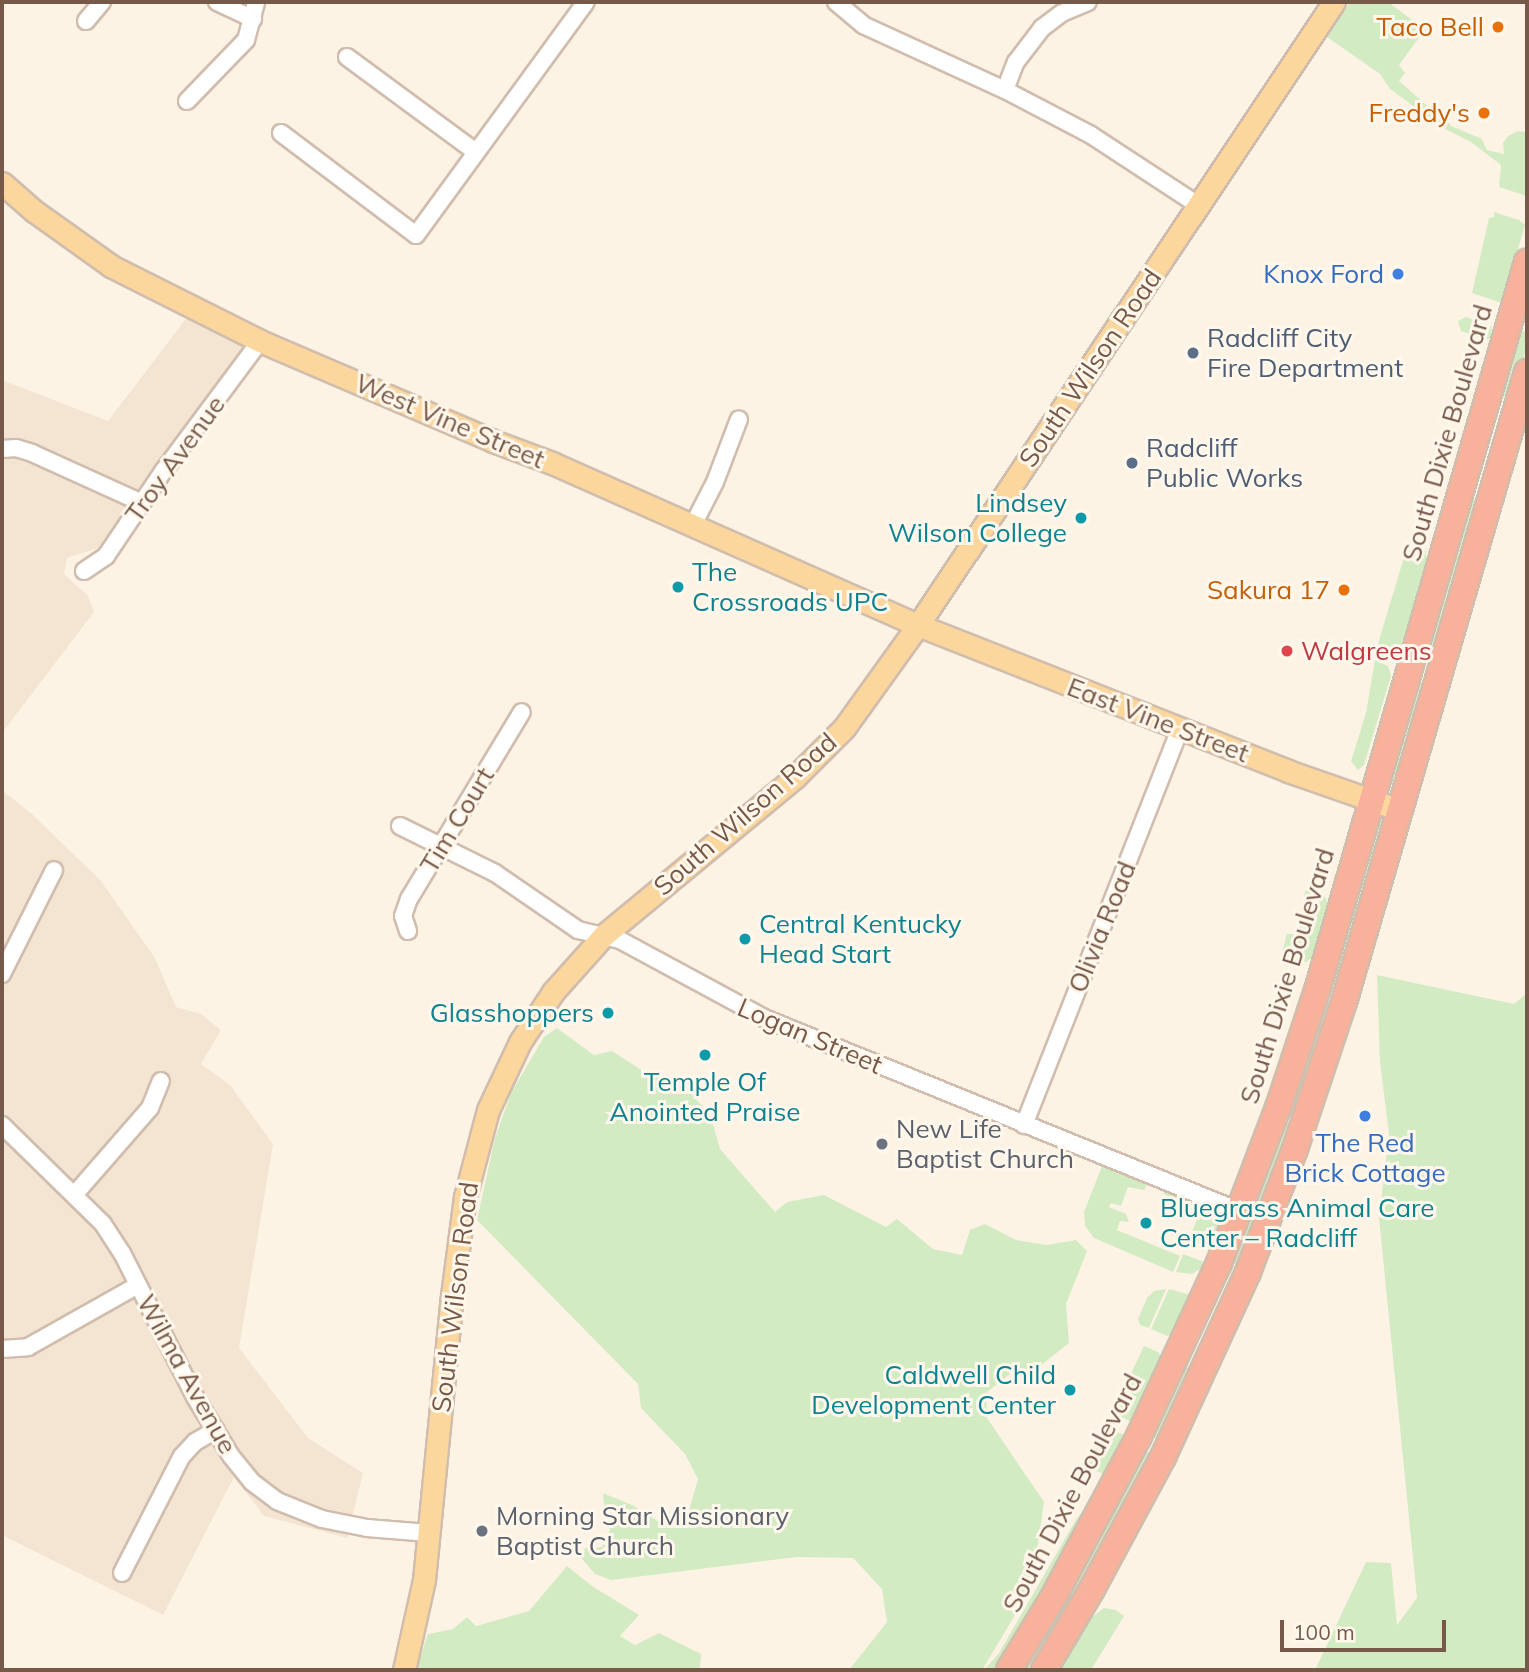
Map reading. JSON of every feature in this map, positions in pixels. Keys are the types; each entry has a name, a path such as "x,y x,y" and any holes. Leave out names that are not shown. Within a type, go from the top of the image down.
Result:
{"highway":[{"name":"South Dixie Boulevard","path":"1009,1670 1054,1596 1133,1447 1179,1352 1239,1211 1301,1038 1527,262"},
{"path":"1044,1670 1092,1589 1157,1469 1248,1272 1329,1049 1527,372"}],"main road":[{"name":"South Wilson Road","path":"404,1670 419,1609 429,1532 458,1242 479,1138 488,1110 520,1042 553,992 603,936 785,787 828,745 871,693 1334,2"},
{"name":"West Vine Street","path":"2,183 45,219 110,266 186,307 918,625"},
{"name":"East Vine Street","path":"918,625 1180,728 1400,810"}],"street":[{"path":"86,21 102,2"},
{"path":"217,2 253,19"},
{"path":"187,101 246,40 256,2"},
{"path":"281,133 416,235 586,2"},
{"path":"836,2 863,25 1005,90 1091,135 1198,205"},
{"path":"1005,90 1016,62 1042,28 1062,13 1088,2"},
{"path":"347,57 476,152"},
{"name":"Troy Avenue","path":"84,571 106,556 260,341"},
{"path":"693,525 715,482 738,418"},
{"path":"2,449 16,448 32,453 142,503"},
{"name":"Tim Court","path":"408,931 403,916 405,908 522,712"},
{"name":"Olivia Road","path":"1024,1125 1180,728"},
{"name":"Logan Street","path":"400,826 495,873 578,930 631,946 764,1018 1239,1211"},
{"path":"2,974 54,870"},
{"path":"75,1194 150,1108 161,1081"},
{"name":"Wilma Avenue","path":"2,1125 103,1224 216,1430 241,1469 277,1501 337,1523 401,1532 429,1532"},
{"path":"2,1349 28,1347 138,1285"},
{"path":"122,1573 182,1456 195,1442 216,1430"}],"shaded area":[{"path":"188,316 248,345 104,546 67,558 64,574 88,596 94,612 2,733 2,380 108,421"},
{"path":"2,790 33,815 101,881 155,958 176,1007 201,1014 221,1030 201,1064 230,1085 273,1144 239,1348 308,1438 363,1473 347,1538 264,1516 234,1477 163,1615 2,1535"}],"green space":[{"path":"1350,2 1388,2 1431,34 1424,31 1399,65 1405,73 1399,81 1433,111 1439,107 1451,126 1482,139 1487,150 1504,154 1503,143 1508,136 1518,131 1527,132 1527,196 1499,187 1501,165 1471,142 1412,112 1412,105 1390,89 1380,74 1327,37"},
{"path":"1494,212 1519,220 1525,225 1502,303 1472,293 1489,218 1494,217"},
{"path":"1466,317 1491,326 1492,337 1486,340 1461,331 1458,321"},
{"path":"1517,330 1527,332 1527,345 1513,393 1504,397 1500,394"},
{"path":"1470,498 1477,500 1432,659 1429,660 1424,656"},
{"path":"1408,544 1426,551 1426,569 1403,643 1397,650 1389,651 1377,647"},
{"path":"1375,660 1388,666 1391,676 1364,765 1358,770 1351,761 1366,713"},
{"path":"1417,683 1424,685 1396,786 1393,786 1388,784"},
{"path":"1379,814 1384,818 1384,823 1337,988 1334,988 1331,986"},
{"path":"1306,890 1313,891 1311,899 1315,893 1325,897 1329,906 1315,954 1308,961 1298,964 1293,963 1300,942 1291,962 1282,952 1287,934 1297,934 1308,903 1304,895"},
{"path":"1377,975 1514,1004 1527,993 1527,1670 1315,1670 1366,1562 1391,1563 1397,1625 1417,1598 1379,1218 1389,1134 1380,1062"},
{"path":"1324,1003 1329,1003 1333,1009 1299,1108 1295,1108 1289,1098"},
{"path":"557,1028 594,1055 612,1051 643,1071 681,1081 711,1117 720,1149 775,1212 787,1202 824,1195 886,1227 897,1219 933,1249 962,1255 970,1230 985,1224 1016,1240 1047,1245 1076,1240 1087,1251 1066,1304 1069,1343 1035,1370 1011,1373 986,1393 987,1418 1044,1502 1032,1587 982,1670 849,1670 887,1622 882,1589 853,1558 797,1557 611,1580 595,1574 577,1553 584,1548 602,1547 610,1530 605,1516 603,1493 634,1506 667,1527 687,1518 698,1479 685,1454 641,1408 638,1384 477,1220 495,1138 511,1093 544,1037"},
{"path":"1283,1122 1290,1122 1293,1126 1239,1264 1232,1264 1229,1260"},
{"path":"1108,1163 1149,1182 1144,1190 1128,1187 1121,1206 1111,1203 1109,1207 1126,1214 1129,1222 1120,1221 1117,1230 1180,1256 1173,1272 1094,1238 1085,1226 1084,1212 1102,1166"},
{"path":"1166,1189 1224,1212 1214,1244 1206,1246 1189,1240 1201,1209 1163,1194"},
{"path":"1183,1254 1204,1262 1202,1268 1192,1274 1176,1272"},
{"path":"1166,1289 1149,1328 1140,1325 1138,1319 1147,1298 1154,1291"},
{"path":"1169,1289 1191,1295 1174,1333 1167,1336 1151,1329"},
{"path":"1144,1346 1158,1352 1162,1358 1133,1423 1116,1414 1115,1408"},
{"path":"1184,1366 1191,1369 1159,1439 1154,1438 1151,1435"},
{"path":"1107,1427 1126,1436 1103,1474 1094,1470 1087,1462"},
{"path":"1143,1451 1152,1454 1036,1670 1017,1670"},
{"path":"1085,1509 1051,1576 995,1670 984,1670 999,1653 1077,1518"},
{"path":"567,1566 592,1586 639,1615 620,1636 635,1645 659,1633 701,1654 700,1668 705,1670 416,1670 428,1634 453,1629 467,1617 476,1626 529,1611"},
{"path":"1104,1608 1116,1610 1124,1616 1091,1670 1058,1670 1088,1620"}],"place":[{"name":"Taco Bell","path":"1498,27"},
{"name":"Freddy's","path":"1484,113"},
{"name":"Knox Ford","path":"1398,274"},
{"name":"Radcliff City Fire Department","path":"1193,353"},
{"name":"Radcliff Public Works","path":"1132,463"},
{"name":"Lindsey Wilson College","path":"1081,518"},
{"name":"The Crossroads UPC","path":"678,587"},
{"name":"Sakura 17","path":"1344,590"},
{"name":"Walgreens","path":"1287,651"},
{"name":"Central Kentucky Head Start","path":"745,939"},
{"name":"Glasshoppers","path":"608,1013"},
{"name":"Temple Of Anointed Praise","path":"705,1055"},
{"name":"The Red Brick Cottage","path":"1365,1116"},
{"name":"New Life Baptist Church","path":"882,1144"},
{"name":"Bluegrass Animal Care Center – Radcliff","path":"1146,1223"},
{"name":"Caldwell Child Development Center","path":"1070,1390"},
{"name":"Morning Star Missionary Baptist Church","path":"482,1531"}]}
